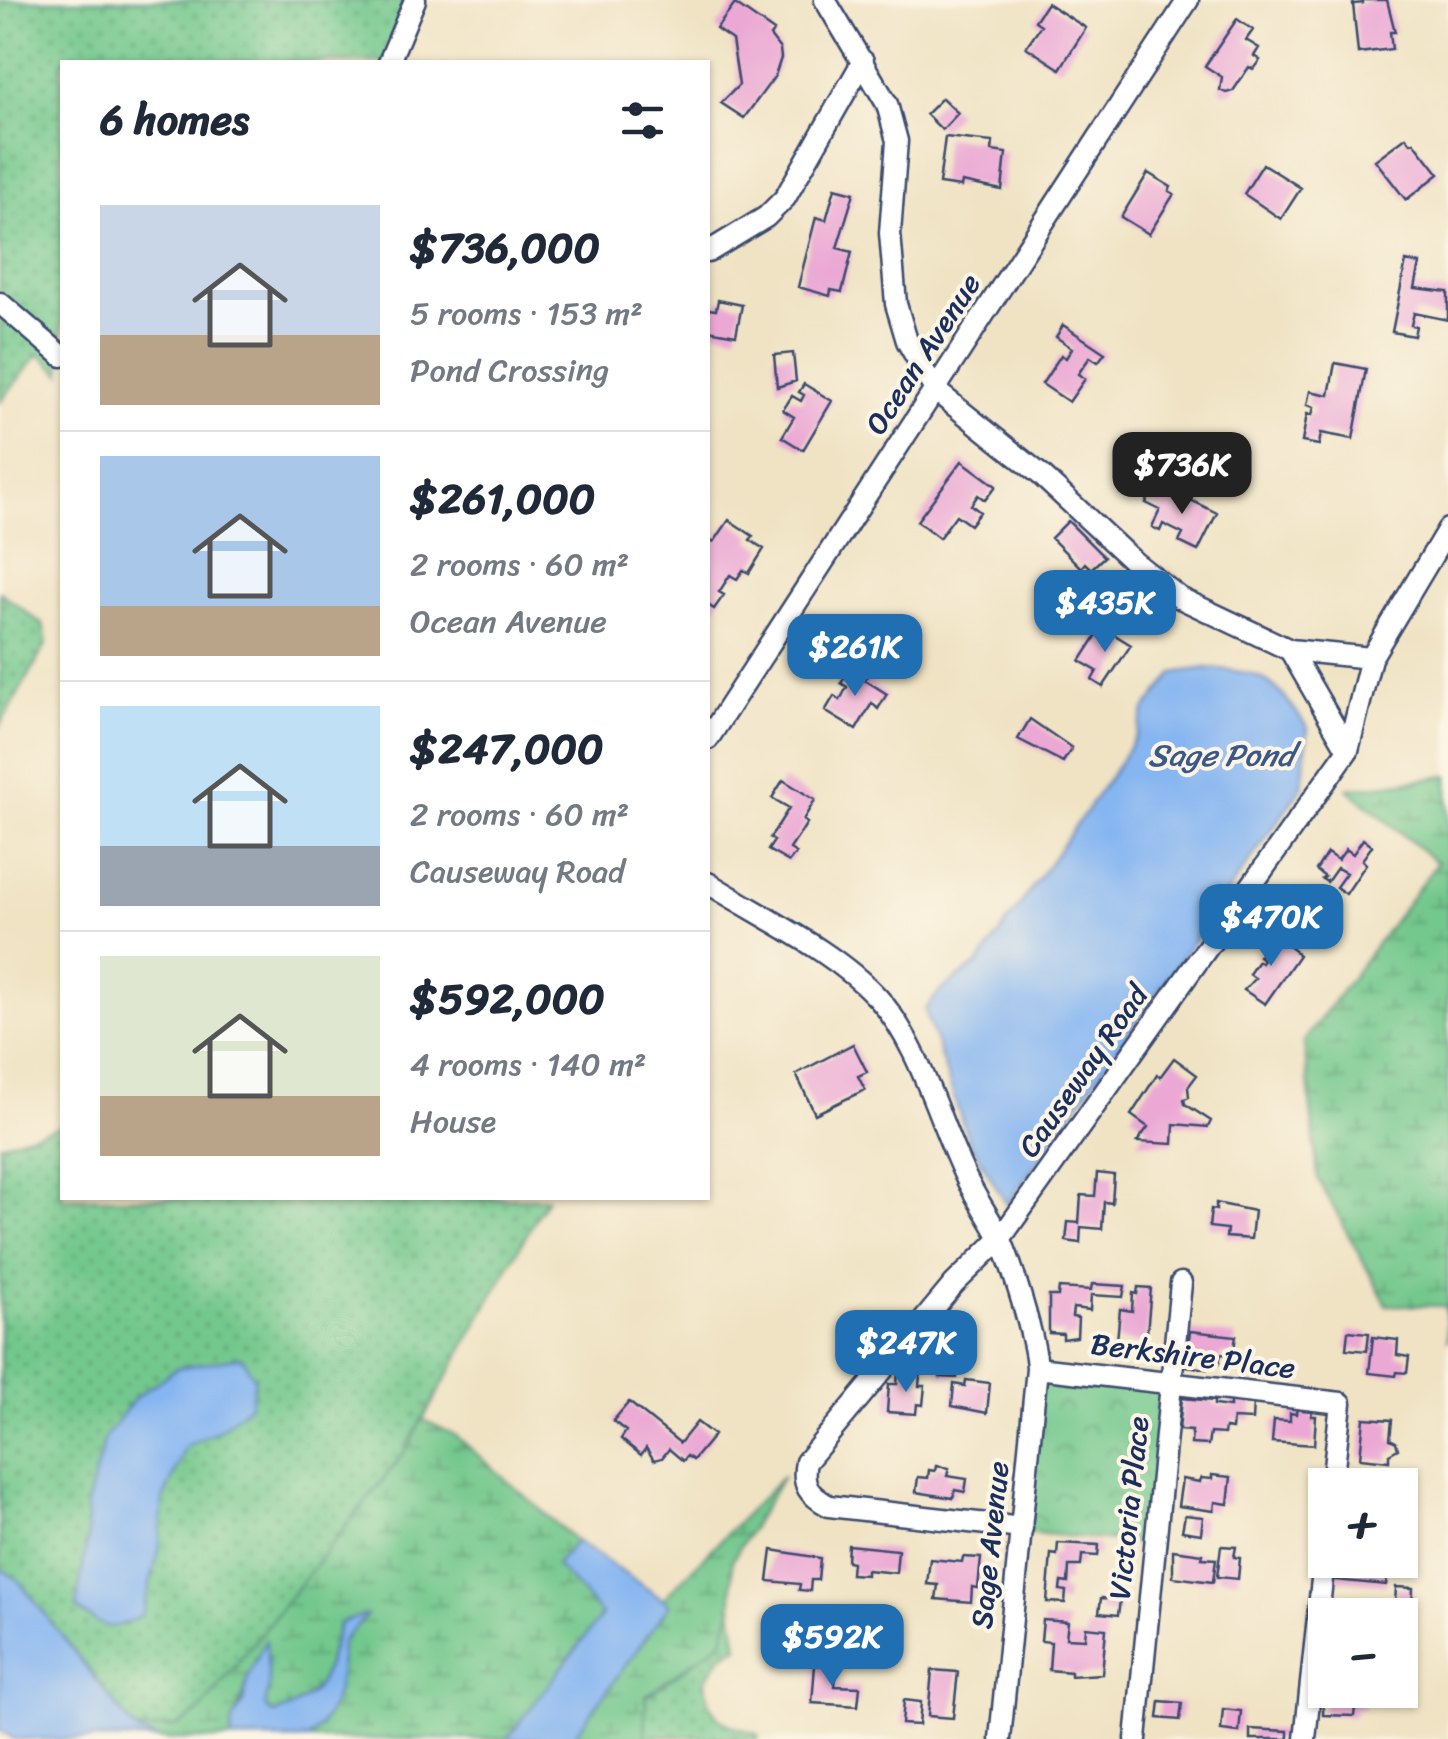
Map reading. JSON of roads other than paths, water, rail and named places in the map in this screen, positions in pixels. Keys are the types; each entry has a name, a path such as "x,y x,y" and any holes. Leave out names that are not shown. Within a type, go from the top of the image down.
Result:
{"street":[{"path":"391,60 414,0"},
{"path":"825,0 887,104 897,141 890,233 896,304 907,341 935,390 1042,475 1134,562 1180,598 1290,650 1371,658"},
{"name":"Ocean Avenue","path":"710,736 1188,0"},
{"path":"710,251 766,218 785,198 863,61"},
{"path":"0,303 60,354"},
{"name":"Causeway Road","path":"1022,1528 829,1506 812,1497 804,1485 806,1462 954,1284 1000,1239 1348,750 1371,658 1448,529"},
{"path":"1290,650 1348,750"},
{"name":"Sage Avenue","path":"710,884 856,976 878,998 898,1023 964,1174 1000,1239 1035,1348 1037,1368 1000,1739"},
{"name":"Victoria Place","path":"1136,1739 1181,1283"},
{"name":"Berkshire Place","path":"1037,1368 1341,1403 1334,1468"},
{"path":"1304,1739 1322,1578"}],"water":[{"name":"Sage Pond","path":"1207,668 1257,676 1286,699 1308,728 1302,787 1007,1205 968,1139 925,1010 940,991 979,963 1112,774 1137,735 1145,710 1174,673"},
{"path":"242,1357 255,1380 250,1405 218,1431 186,1446 163,1500 159,1550 142,1615 115,1626 94,1620 76,1608 88,1535 86,1506 105,1438 135,1398 177,1368"},
{"path":"576,1541 670,1604 572,1739 507,1739 602,1615 556,1565"},
{"path":"0,1568 18,1580 136,1731 158,1739 14,1739 0,1730"},
{"path":"368,1614 341,1642 336,1694 327,1716 309,1739 231,1739 233,1720 243,1703 248,1677 266,1639 269,1687 265,1707 274,1714 292,1707 315,1690 340,1623"}]}
